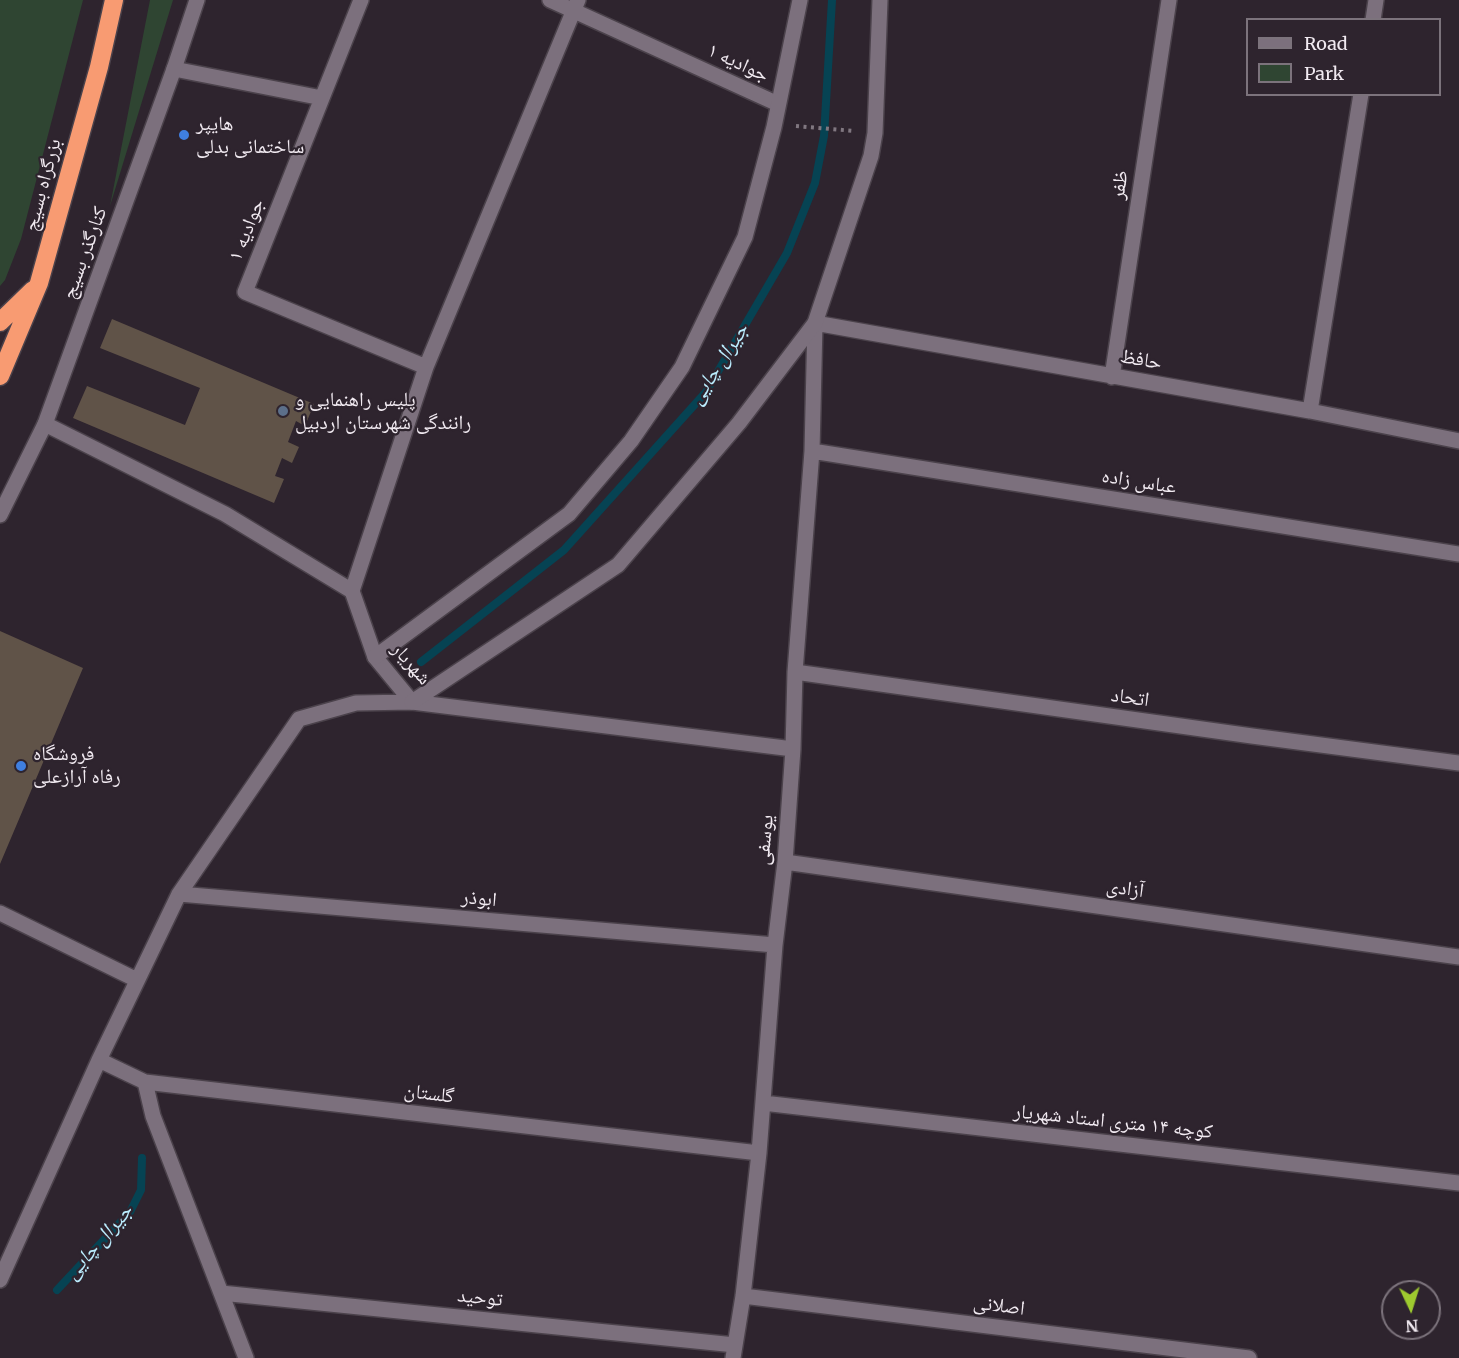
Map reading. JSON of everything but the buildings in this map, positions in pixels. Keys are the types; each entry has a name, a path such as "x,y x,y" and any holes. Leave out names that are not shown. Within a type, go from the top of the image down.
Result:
{"highway":[{"name":"بزرگراه بسیج","path":"0,376 39,283 99,67 114,0"},
{"path":"0,322 39,283"}],"street":[{"name":"کنارگذر بسیج","path":"0,515 45,424 197,0"},
{"name":"جوادیه ۱","path":"361,0 245,292 426,367"},
{"name":"جوادیه ۱","path":"550,0 576,5 778,104"},
{"path":"375,657 569,514 631,441 682,366 745,237 774,127 800,0"},
{"path":"0,1280 99,1060 179,894 298,719 356,703 412,702 618,565 739,423 815,323 871,156 875,133 880,0"},
{"name":"ظفر","path":"1112,377 1169,0"},
{"path":"1373,18 1376,0"},
{"path":"45,424 225,514 352,591 426,367 576,5"},
{"path":"174,69 322,98"},
{"path":"1310,411 1361,96"},
{"name":"حافظ","path":"815,323 1310,411 1459,441"},
{"name":"یوسفی","path":"734,1352 743,1296 759,1153 775,945 785,862 793,749 795,672 812,451 815,323"},
{"name":"عباس زاده","path":"812,451 1459,554"},
{"name":"شهریار","path":"352,591 375,657 412,702 793,749"},
{"name":"اتحاد","path":"795,672 1459,763"},
{"name":"آزادی","path":"785,862 1459,957"},
{"name":"ابوذر","path":"179,894 775,945"},
{"path":"0,913 137,980"},
{"name":"گلستان","path":"99,1060 145,1082 759,1153"},
{"path":"145,1082 153,1116 246,1358"},
{"name":"کوچه ۱۴ متری استاد شهریار","path":"763,1103 1459,1183"},
{"name":"توحید","path":"221,1293 734,1352"},
{"name":"اصلانی","path":"743,1296 1249,1358"}],"path":[{"path":"805,125 843,130"}],"green space":[{"path":"0,0 83,0 21,239 5,280 0,286"},
{"path":"150,0 173,0 110,206"}],"waterway":[{"name":"جیرال چایی","path":"421,662 564,550 706,392 787,253 815,183 824,136 832,0"},
{"name":"جیرال چایی","path":"57,1290 130,1212 141,1190 142,1158"}],"place":[{"name":"هایپر ساختمانی بدلی","path":"184,135"},
{"name":"پلیس راهنمایی و رانندگی شهرستان اردبیل","path":"283,411"},
{"name":"فروشگاه رفاه آرازعلی","path":"21,766"}]}
